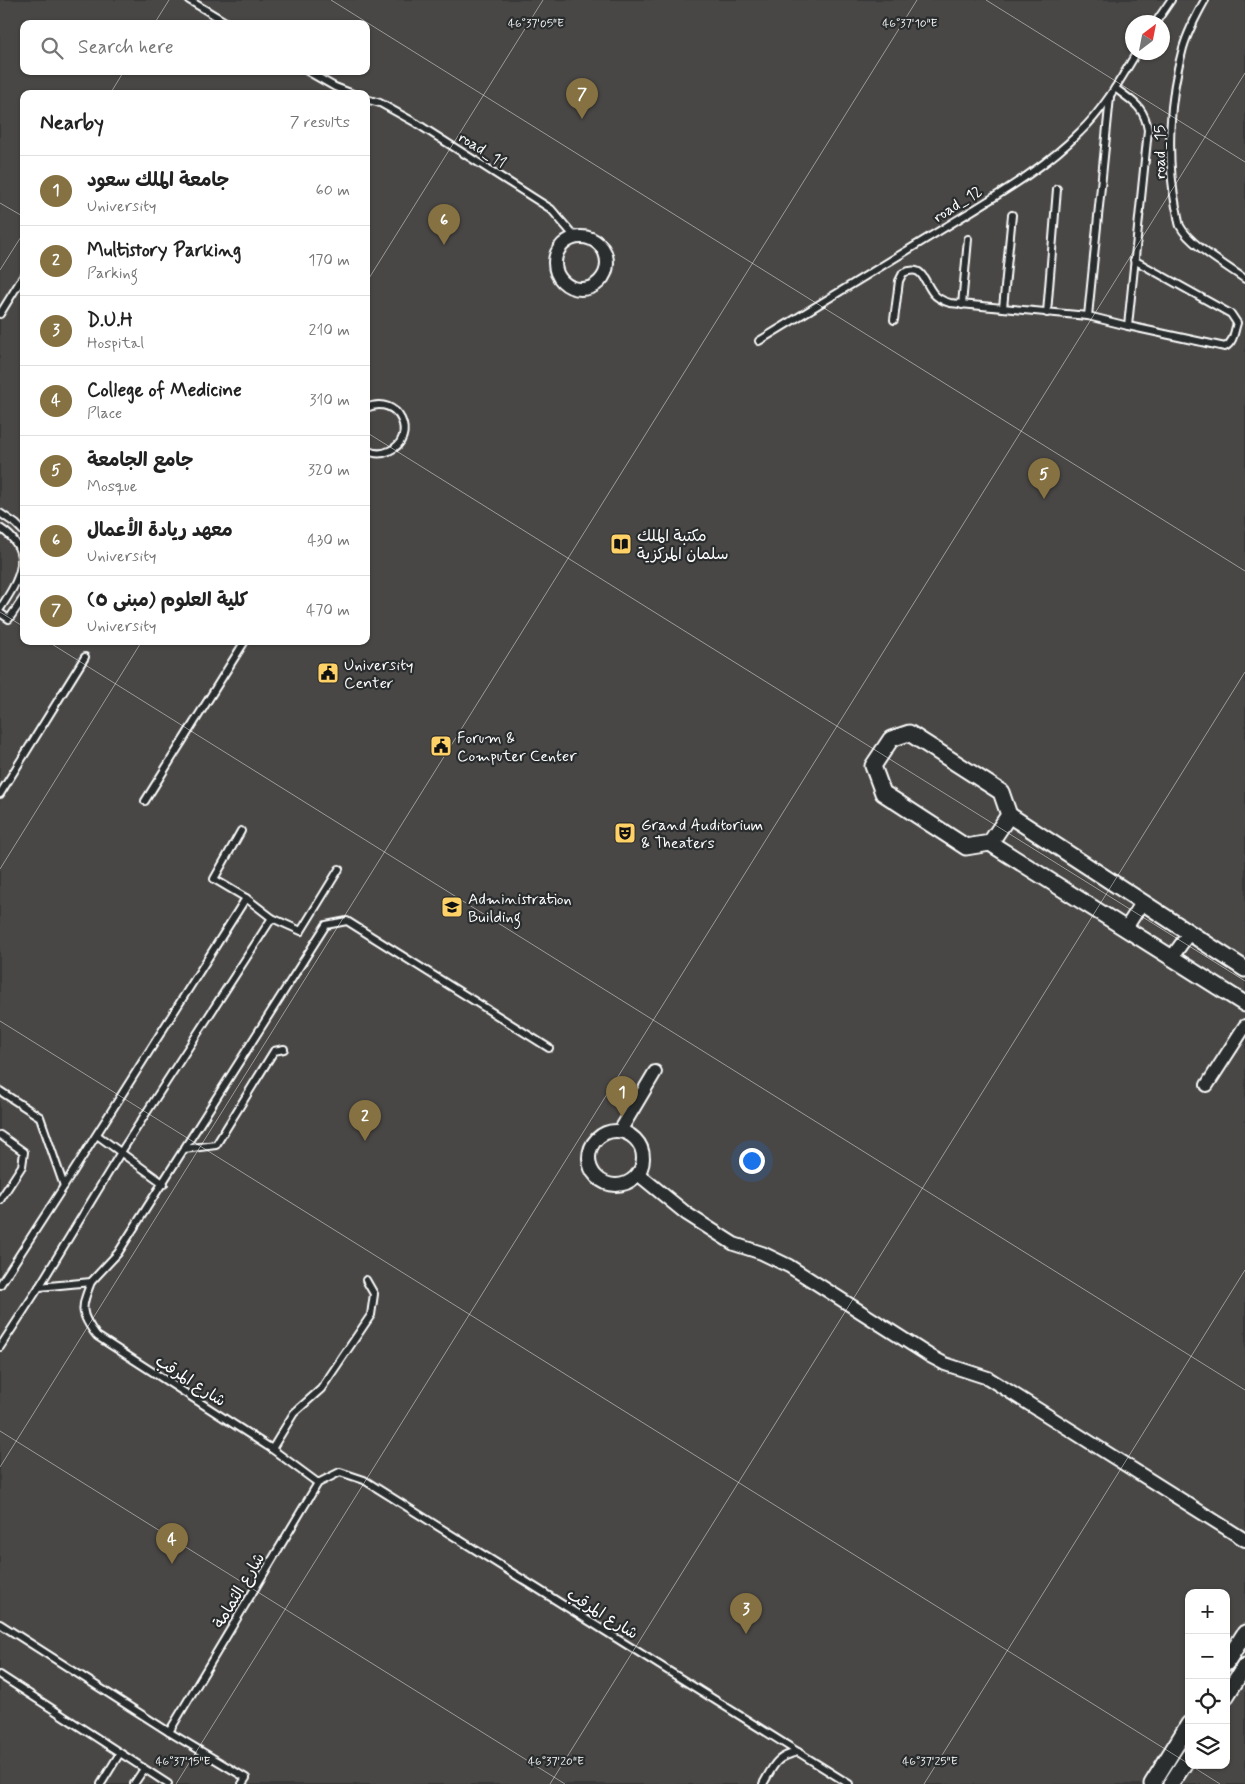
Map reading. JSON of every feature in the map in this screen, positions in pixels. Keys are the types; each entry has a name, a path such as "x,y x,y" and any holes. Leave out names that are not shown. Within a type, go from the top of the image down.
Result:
{"street":[{"path":"584,237 593,240 600,245 605,253 607,270 603,278 596,285 588,289 579,290 564,284 558,277 555,269 556,253 567,240 575,238 584,237"},
{"path":"1245,969 1008,815 1001,792 909,733 891,739 873,766 883,793 966,847 990,843 1245,1004"},
{"path":"990,843 1008,815"},
{"path":"1126,928 1142,903"},
{"path":"1172,957 1190,932"},
{"path":"1207,1085 1245,1026"},
{"path":"620,1131 655,1072"},
{"path":"620,1131 629,1134 641,1147 643,1156 642,1166 638,1174 623,1184 606,1183 593,1172 590,1164 590,1148 602,1134 620,1131"},
{"path":"638,1174 687,1214 734,1244 762,1253 789,1266 945,1364 988,1378 1245,1540"},
{"path":"1230,1657 1245,1633"},
{"path":"1230,1690 1245,1666"},
{"path":"1152,1784 1185,1730"},
{"path":"1171,1784 1185,1762"}],"lane":[{"path":"189,0 222,20"},
{"path":"1161,15 1171,0"},
{"name":"road_15","path":"1205,0 1192,23 1183,46 1176,75 1170,140 1172,183 1180,226 1196,245 1245,278"},
{"name":"road_12","path":"760,341 982,204 1066,145 1094,118 1133,60"},
{"path":"315,75 343,90"},
{"path":"1115,88 1137,104 1146,117 1148,130 1128,326"},
{"path":"1088,316 1110,96"},
{"name":"road_11","path":"370,100 386,106 416,123 551,209 575,238"},
{"path":"1047,313 1057,189"},
{"path":"1003,308 1012,215"},
{"path":"962,305 968,238"},
{"path":"894,320 899,281 903,273 910,270 917,271 923,275 932,292 940,300 962,305 1088,316 1225,347 1233,340 1237,323 1230,314 1134,260"},
{"path":"0,314 20,282"},
{"path":"370,406 374,405 390,407 402,419 404,427 400,443 394,449 386,453 377,454 370,451"},
{"path":"0,514 20,528"},
{"path":"0,528 11,537 18,549 20,558"},
{"path":"0,609 17,583 20,567"},
{"path":"0,613 10,619 20,603"},
{"path":"145,801 242,645"},
{"path":"0,794 85,657"},
{"path":"240,831 214,879 246,898 272,918 301,931 339,869"},
{"path":"0,1285 246,898"},
{"path":"0,1347 40,1287 121,1152 272,918"},
{"path":"40,1287 90,1282 118,1253 164,1184 184,1149 326,925 347,921 550,1048"},
{"path":"184,1149 216,1145 270,1056 274,1051 284,1049"},
{"path":"0,1092 40,1117 64,1186"},
{"path":"0,1135 24,1152 22,1166 0,1200"},
{"path":"97,1135 164,1184"},
{"path":"272,1449 294,1413 321,1389 371,1315 374,1294 366,1280"},
{"name":"شارع المرقب","path":"90,1282 82,1304 85,1320 97,1336 272,1449 318,1483 340,1472 364,1480 849,1784"},
{"name":"شارع الثمامة","path":"169,1732 318,1483"},
{"path":"0,1624 169,1732 246,1778 242,1784"},
{"path":"0,1675 168,1784"},
{"path":"763,1784 778,1759 786,1754 798,1752"},
{"path":"101,1784 120,1753"},
{"path":"134,1784 144,1769"}],"shaded area":[{"path":"0,0 1245,0 1245,1784 0,1784"}],"place":[{"name":"كلية العلوم (مبنى ٥)","path":"582,119"},
{"name":"معهد ريادة الأعمال","path":"444,245"},
{"name":"جامع الجامعة","path":"1044,499"},
{"name":"مكتبة الملك سلمان المركزية","path":"621,544"},
{"name":"University Center","path":"328,673"},
{"name":"Forum & Computer Center","path":"441,746"},
{"name":"Grand Auditorium & Theaters","path":"625,833"},
{"name":"Administration Building","path":"452,907"},
{"name":"جامعة الملك سعود","path":"622,1117"},
{"name":"Multistory Parking","path":"365,1141"},
{"name":"College of Medicine","path":"172,1564"},
{"name":"D.U.H","path":"746,1634"}]}
